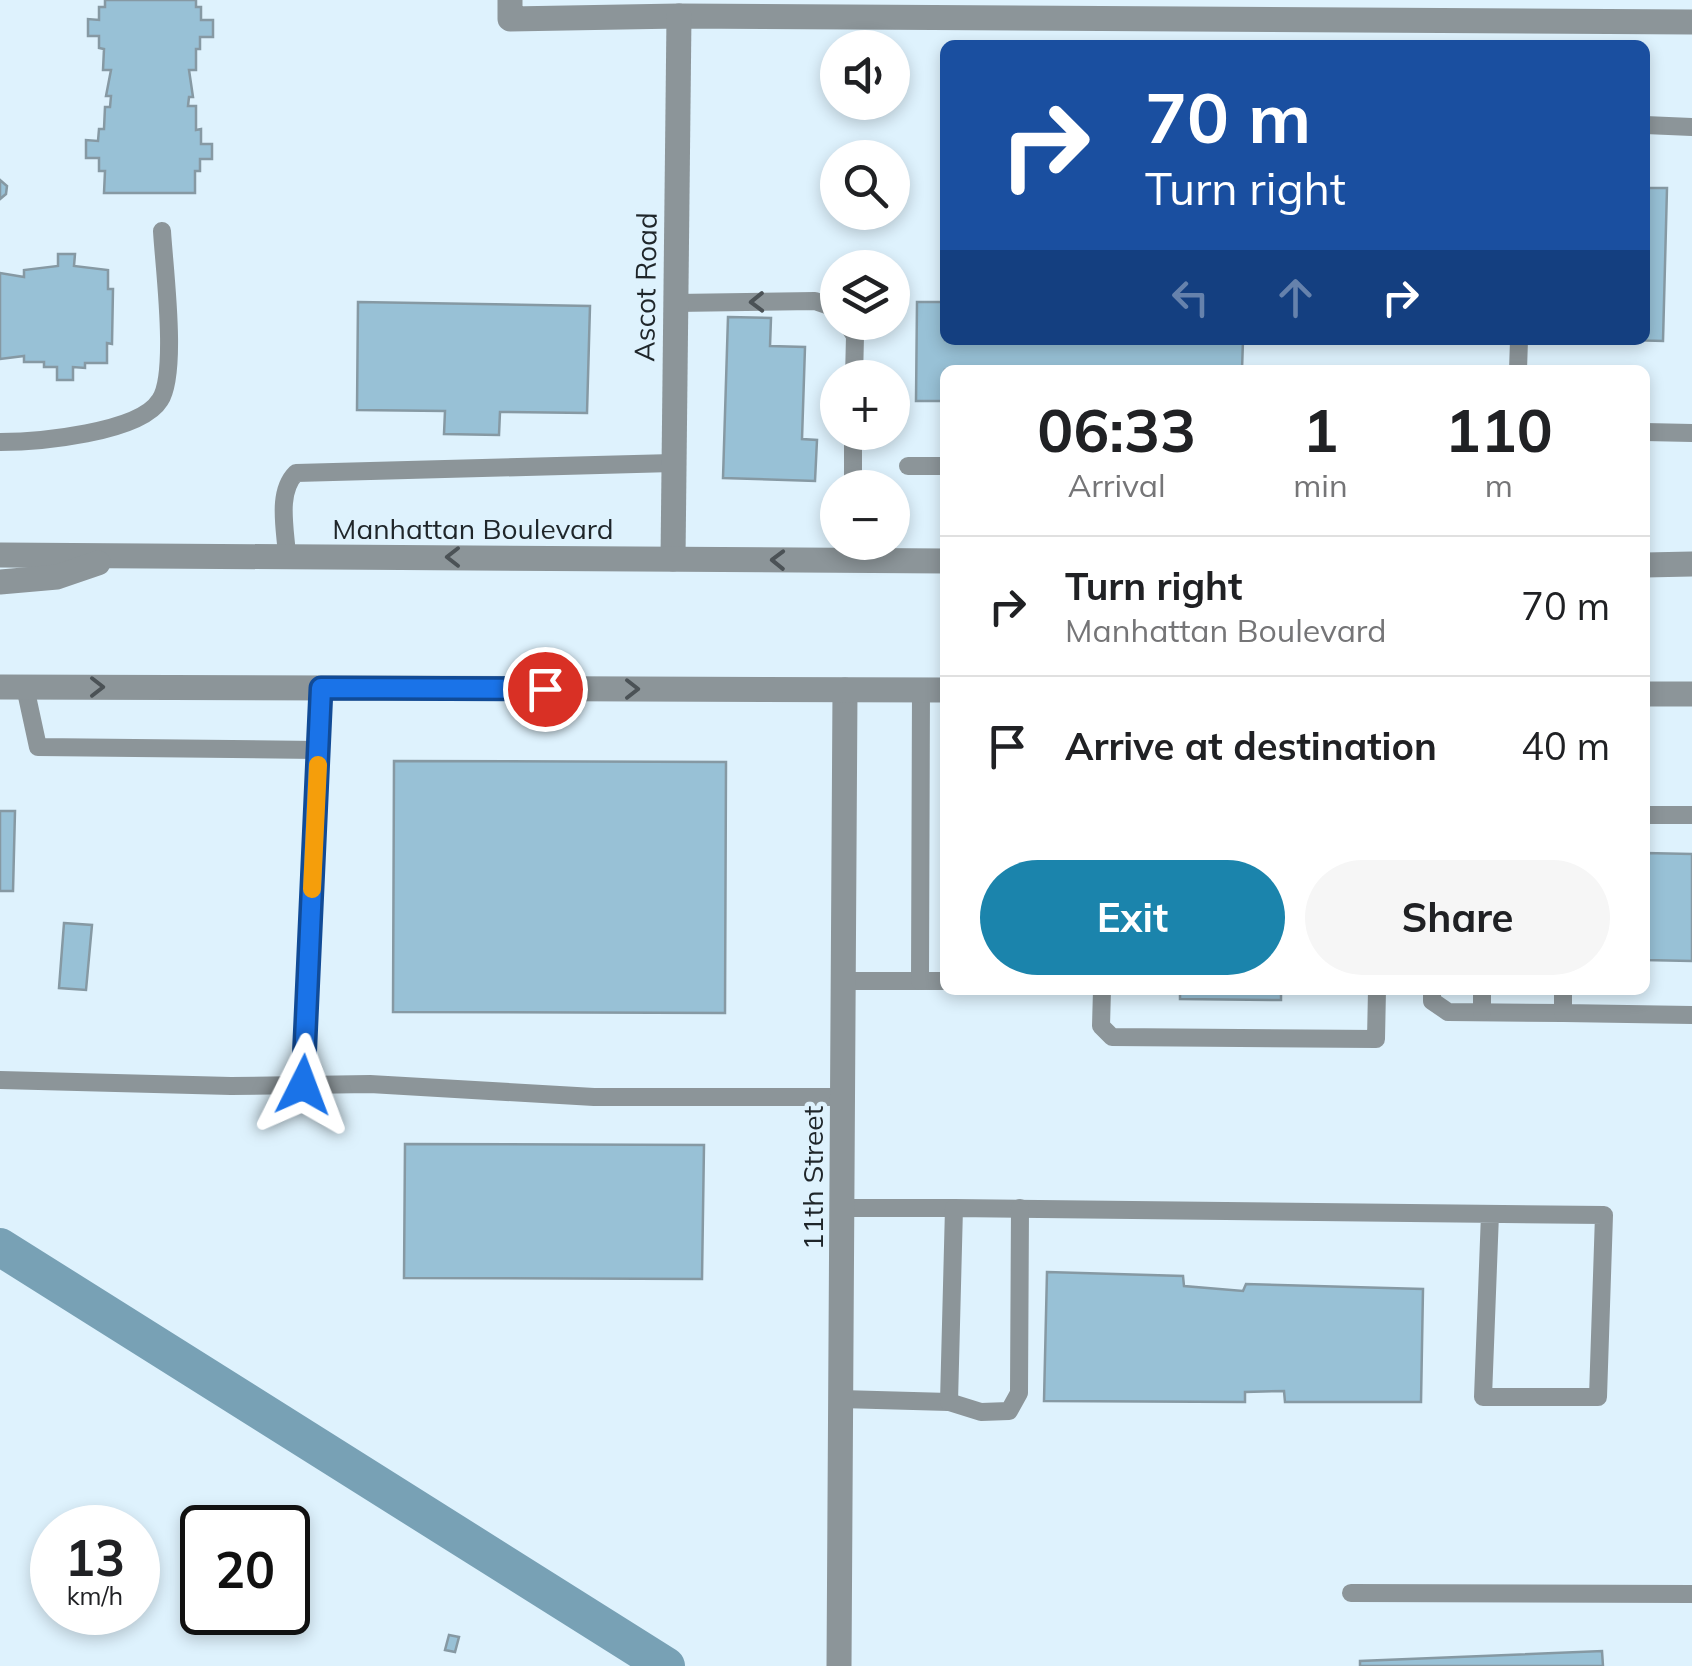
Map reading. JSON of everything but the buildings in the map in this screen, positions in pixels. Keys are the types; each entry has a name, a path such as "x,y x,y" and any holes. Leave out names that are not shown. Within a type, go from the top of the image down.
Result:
{"street":[{"path":"510,10 678,16 1014,10 1518,11 1692,22"},
{"name":"Ascot Road","path":"672,558 678,16"},
{"name":"Manhattan Boulevard","path":"0,555 672,558 820,552"},
{"path":"0,582 57,577 117,556"},
{"name":"Manhattan Boulevard","path":"910,557 940,560"},
{"path":"1650,565 1692,564"},
{"path":"13,687 936,688"},
{"name":"11th Street","path":"839,1666 845,690"},
{"path":"1650,694 1692,694"}],"lane":[{"path":"1650,125 1692,127"},
{"path":"0,442 46,442 138,420 160,400 169,368 162,232"},
{"path":"675,303 820,303"},
{"path":"1650,432 1692,433"},
{"path":"287,556 284,497 288,481 296,473 674,462"},
{"path":"908,466 940,466"},
{"path":"13,687 38,747 318,750"},
{"path":"303,1085 321,688"},
{"path":"920,981 936,688"},
{"path":"1650,815 1692,815"},
{"path":"843,981 940,982"},
{"path":"1102,995 1102,1026 1112,1038 1376,1040 1377,995"},
{"path":"1432,995 1432,1002 1448,1012 1692,1015"},
{"path":"1482,995 1482,1012"},
{"path":"1563,995 1563,1013"},
{"path":"0,1080 370,1084 594,1098 843,1097"},
{"path":"842,1208 1604,1215 1598,1397 1484,1397 1490,1214"},
{"path":"950,1402 954,1208"},
{"path":"841,1399 950,1402 981,1412 1009,1410 1019,1393 1020,1208"},
{"path":"1351,1593 1692,1594"}],"waterway":[{"path":"0,1247 666,1666"}],"slow traffic":[{"path":"312,889 318,765"}],"route":[{"path":"303,1085 321,688 545,689"}]}
